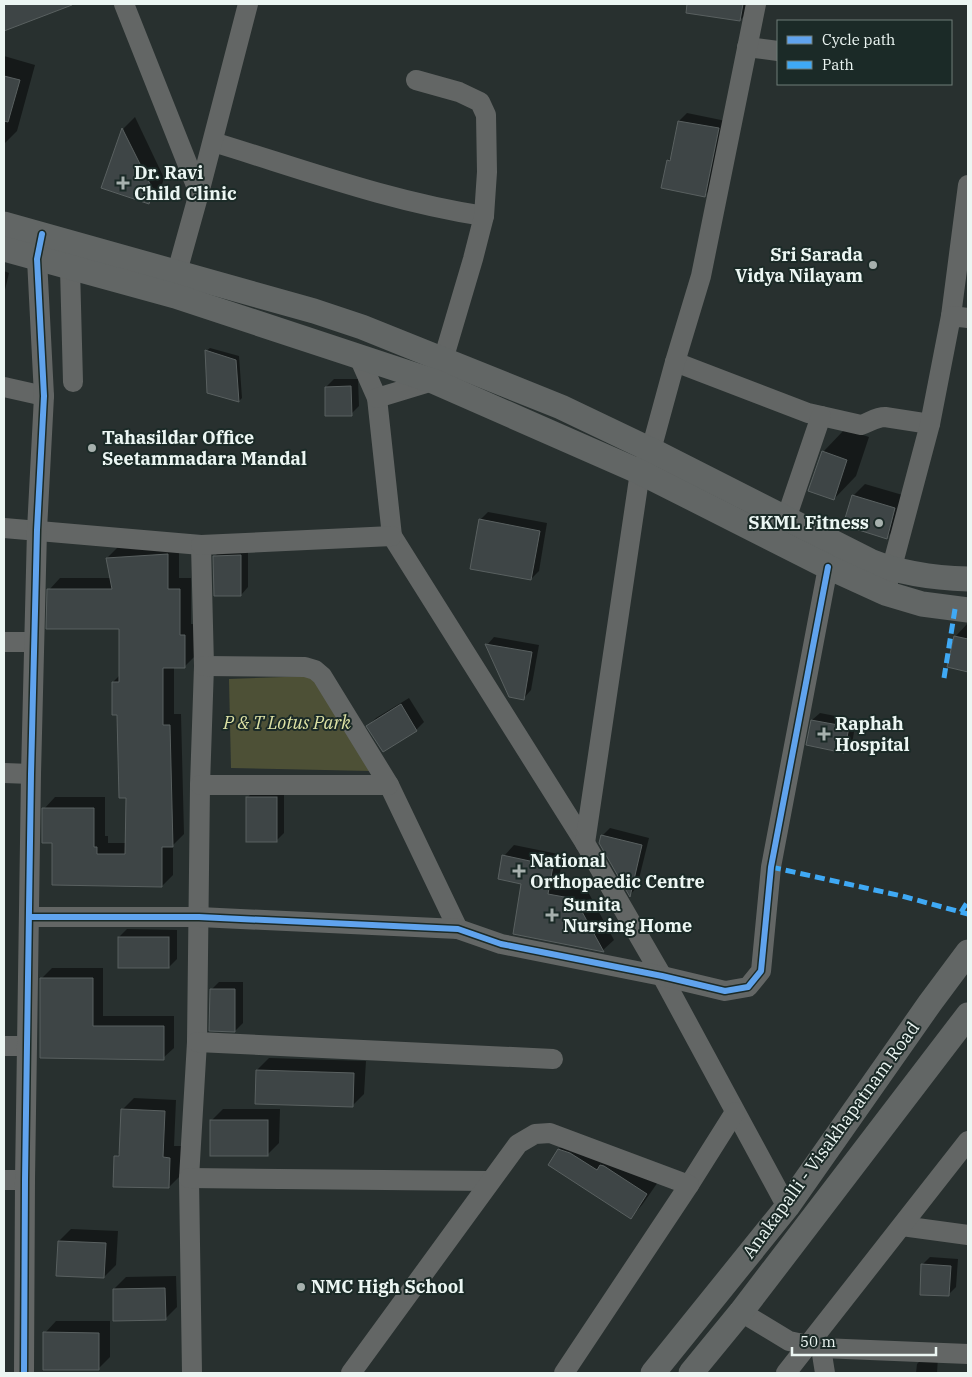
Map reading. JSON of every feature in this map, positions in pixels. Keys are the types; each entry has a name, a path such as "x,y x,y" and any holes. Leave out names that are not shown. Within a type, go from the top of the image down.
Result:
{"main road":[{"path":"4,224 354,324 438,370 885,594 922,604 968,610"},
{"path":"4,249 175,296 358,355 438,370 561,407 891,570 917,575 968,579"},
{"name":"Anakapalli - Visakhapatnam Road","path":"653,1373 787,1207 968,952"},
{"name":"Anakapalli - Visakhapatnam Road","path":"691,1373 741,1312 968,1015"}],"street":[{"path":"124,4 199,193"},
{"path":"177,272 213,142 248,4"},
{"path":"585,844 640,472 650,450 701,276 756,4"},
{"path":"747,47 777,51"},
{"path":"377,398 438,370 474,259 484,216 487,172 486,115 480,102 458,92 416,80"},
{"path":"213,142 409,202 484,216"},
{"path":"885,594 960,317 968,185"},
{"path":"24,1373 31,774 37,530 44,396 37,258 42,234"},
{"path":"70,268 73,382"},
{"path":"358,355 377,398 392,536 585,844 662,976 787,1207"},
{"path":"675,362 793,408 821,416 861,424 870,423 878,417 930,424"},
{"path":"4,387 44,396"},
{"path":"786,519 821,416"},
{"path":"4,528 201,544 392,536"},
{"path":"192,1373 189,1178 197,1042 200,785 204,666 201,544"},
{"path":"30,917 199,917 458,929 501,944 662,976 725,991 748,987 761,971 771,867 828,567"},
{"path":"4,642 34,642"},
{"path":"204,666 305,667 315,670 322,676 389,786 458,929"},
{"path":"4,773 31,774"},
{"path":"200,785 389,786"},
{"path":"197,1042 553,1059"},
{"path":"4,1046 27,1046"},
{"path":"564,1373 689,1185 735,1112"},
{"path":"351,1373 489,1181 518,1144 535,1134 550,1134 689,1185"},
{"path":"786,1373 815,1347 902,1226 968,1141"},
{"path":"189,1178 489,1181"},
{"path":"4,1180 25,1180"},
{"path":"902,1226 968,1235"},
{"path":"741,1312 789,1341 815,1347 968,1354"},
{"path":"815,1347 825,1373"}],"green space":[{"name":"P & T Lotus Park","path":"313,676 371,771 231,768 229,679"}],"building":[{"path":"4,4 71,4 72,5 4,31"},
{"path":"687,4 743,4 740,21 686,13"},
{"path":"4,76 20,80 8,122 4,121"},
{"path":"678,121 719,128 705,197 661,188 667,160 670,161"},
{"path":"122,128 153,190 149,204 101,188"},
{"path":"205,350 236,360 239,402 207,393"},
{"path":"351,386 352,416 325,416 325,387"},
{"path":"822,451 847,460 834,500 808,491"},
{"path":"852,495 895,508 887,539 843,525"},
{"path":"479,519 540,531 531,580 470,569"},
{"path":"168,554 168,589 180,589 180,635 185,635 185,668 163,668 163,725 170,725 173,847 162,847 162,887 52,885 52,843 42,843 42,808 94,808 94,847 97,847 97,854 125,854 126,798 119,798 117,715 112,715 112,682 119,682 119,629 46,629 47,589 112,589 106,558"},
{"path":"241,555 241,596 214,596 213,556"},
{"path":"954,636 968,639 968,672 947,667"},
{"path":"485,644 532,652 524,700 509,697"},
{"path":"401,704 417,731 383,752 366,726"},
{"path":"811,720 849,727 844,753 806,745"},
{"path":"246,797 277,797 277,842 246,842"},
{"path":"601,835 642,845 630,897 599,843"},
{"path":"502,855 553,866 548,894 575,899 604,952 513,934 521,884 498,879"},
{"path":"118,937 169,937 169,968 118,968"},
{"path":"40,978 93,978 93,1026 164,1026 164,1060 40,1058"},
{"path":"210,989 235,989 235,1032 209,1031"},
{"path":"256,1070 354,1073 353,1107 255,1104"},
{"path":"121,1109 165,1111 163,1157 170,1158 169,1188 113,1187 114,1156 119,1156"},
{"path":"210,1120 268,1120 268,1156 210,1156"},
{"path":"558,1149 570,1153 597,1170 600,1165 604,1166 647,1194 631,1219 548,1165"},
{"path":"58,1241 106,1243 104,1278 56,1276"},
{"path":"921,1264 951,1266 949,1296 920,1295"},
{"path":"165,1288 166,1320 113,1321 113,1289"},
{"path":"43,1332 99,1333 99,1370 43,1370"}],"marked path":[{"path":"944,678 955,609"},
{"path":"771,867 902,896 968,914"},
{"path":"961,912 968,901"}],"cycle path":[{"path":"24,1373 31,774 37,530 44,396 37,259 42,234"},
{"path":"30,917 199,917 458,929 501,944 662,976 725,991 748,987 761,971 771,867 828,567"}],"place":[{"name":"Dr. Ravi Child Clinic","path":"123,183"},
{"name":"Sri Sarada Vidya Nilayam","path":"873,265"},
{"name":"Tahasildar Office Seetammadara Mandal","path":"92,448"},
{"name":"SKML Fitness","path":"879,523"},
{"name":"Raphah Hospital","path":"824,734"},
{"name":"National Orthopaedic Centre","path":"519,871"},
{"name":"Sunita Nursing Home","path":"552,915"},
{"name":"NMC High School","path":"301,1287"}]}
